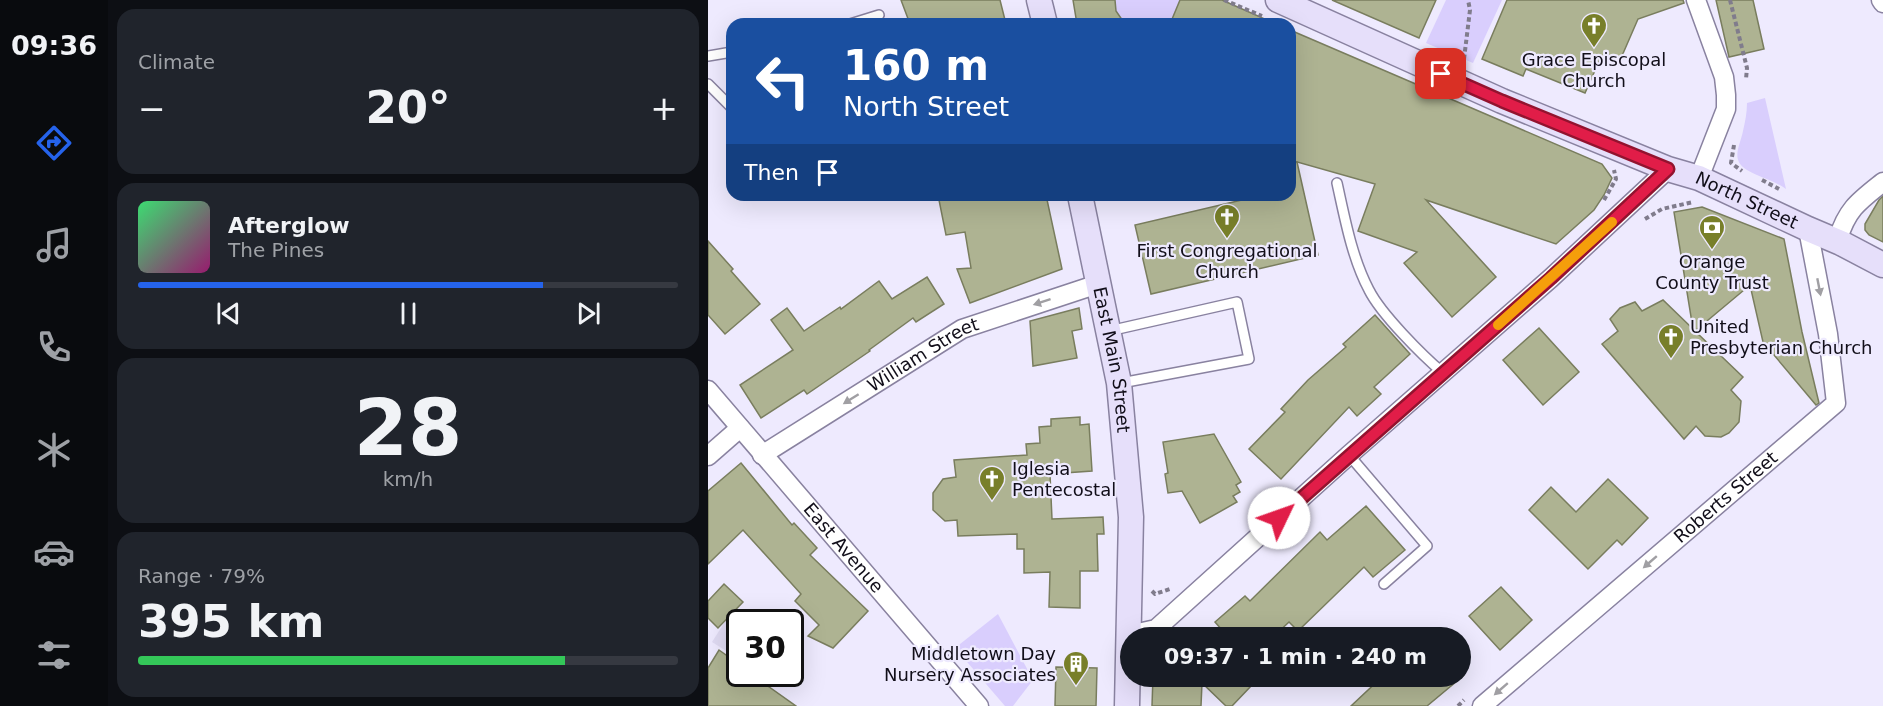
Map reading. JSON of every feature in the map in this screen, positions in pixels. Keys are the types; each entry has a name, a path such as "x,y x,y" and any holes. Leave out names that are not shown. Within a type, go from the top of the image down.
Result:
{"main road":[{"path":"1039,0 1044,18"},
{"name":"North Street","path":"1274,10 1294,18"},
{"name":"North Street","path":"1296,19 1668,169 1699,178 1841,243 1883,265"},
{"name":"East Main Street","path":"1081,201 1119,383 1131,517 1129,627"},
{"name":"East Main Street","path":"1126,706 1127,687"}],"street":[{"path":"1696,0 1724,77 1726,95 1726,109 1699,178"},
{"path":"1157,627 1551,278 1668,169"},
{"path":"1841,243 1838,239 1845,219 1859,201 1883,183"},
{"name":"Roberts Street","path":"1474,702 1836,403 1828,334 1808,229"},
{"name":"William Street","path":"762,455 962,329 1098,284"},
{"name":"East Avenue","path":"708,390 979,706"},
{"path":"708,456 740,428"}],"lane":[{"path":"869,18 879,15"},
{"path":"708,56 726,53"},
{"path":"708,84 726,102"},
{"path":"1337,183 1347,229 1368,289 1401,330 1443,373"},
{"path":"1109,331 1237,302 1249,359 1119,383"},
{"path":"1349,455 1427,546 1384,584"}],"path":[{"path":"1224,0 1274,10"},
{"path":"1464,59 1469,27 1468,0"},
{"path":"1730,0 1747,68 1744,90"},
{"path":"1737,139 1731,163 1747,174"},
{"path":"1754,178 1774,184 1783,192"},
{"path":"1598,209 1616,179"},
{"path":"1643,220 1662,209 1690,201 1699,202"},
{"path":"1146,586 1155,594 1171,588"},
{"path":"1458,706 1474,702"}],"shaded area":[{"path":"1115,0 1180,0 1172,18 1121,18 1116,11"},
{"path":"1446,0 1502,0 1473,63 1426,43"},
{"path":"1765,98 1786,189 1747,170 1737,157 1747,103"},
{"path":"998,614 1033,680 1013,706 1005,706 955,648"},
{"path":"726,620 726,651 712,642"}],"building":[{"path":"901,0 1000,0 1004,18 908,18"},
{"path":"1073,0 1115,0 1116,11 1121,18 1076,18"},
{"path":"1180,0 1222,0 1262,18 1172,18"},
{"path":"1332,0 1436,0 1419,38"},
{"path":"1507,0 1683,0 1684,3 1638,19 1618,65 1601,57 1585,93 1526,69 1523,76 1482,59"},
{"path":"1716,0 1753,0 1764,49 1729,57"},
{"path":"1296,33 1602,164 1612,178 1594,210 1556,244 1426,200 1496,277 1452,317 1404,263 1417,252 1358,231 1375,184 1296,162"},
{"name":"First Congregational Church","path":"1296,162 1318,255 1151,294 1135,225 1237,201 1296,201"},
{"path":"1883,196 1883,242 1869,235 1865,230 1865,224"},
{"path":"939,201 1047,201 1062,269 970,303 957,269 971,268 965,232 946,235"},
{"path":"1702,207 1784,239 1802,332 1819,403 1816,405 1763,342 1750,285 1695,331 1743,377 1731,390 1741,401 1739,422 1729,433 1721,437 1705,436 1696,426 1684,439 1602,344 1618,331 1610,319 1620,308 1635,302 1642,311 1663,300 1693,329 1674,212"},
{"path":"708,241 760,304 725,334 708,315"},
{"path":"927,277 944,304 916,322 913,318 807,394 804,390 761,418 740,385 793,350 771,320 787,308 804,331 840,307 841,309 879,281 892,299"},
{"path":"1079,308 1082,329 1072,331 1077,358 1033,366 1030,321"},
{"path":"1375,315 1410,354 1374,387 1381,394 1357,416 1349,407 1281,479 1249,449 1285,412 1281,409 1308,380 1346,347 1343,344"},
{"path":"1539,328 1579,372 1543,405 1503,360"},
{"name":"Iglesia Pentecostal","path":"1080,417 1080,425 1089,424 1092,471 1050,474 1052,519 1103,517 1104,534 1097,534 1098,571 1080,571 1080,608 1049,607 1050,572 1024,573 1024,549 1017,549 1017,534 958,536 957,520 945,521 933,510 933,493 943,479 956,477 954,460 1027,455 1026,444 1040,443 1039,427 1051,426 1051,419"},
{"path":"1214,434 1241,482 1236,485 1240,492 1233,496 1237,502 1200,523 1182,491 1168,493 1165,474 1168,473 1163,442"},
{"path":"741,463 792,525 794,523 817,548 810,555 868,611 833,648 808,636 819,625 795,601 801,594 743,530 708,564 708,491"},
{"path":"1608,479 1648,518 1622,545 1617,540 1588,569 1529,510 1551,487 1576,512"},
{"path":"1366,506 1405,550 1373,577 1364,567 1302,627 1294,627 1289,622 1284,627 1219,627 1215,622 1245,596 1250,601 1320,532 1327,540"},
{"path":"724,584 743,602 736,609 726,609 726,620 718,628 708,618 708,601"},
{"path":"1501,587 1532,620 1500,650 1469,616"},
{"path":"719,650 726,655 726,687 769,687 796,706 708,706 708,668"},
{"name":"Middletown Day Nursery Associates","path":"1056,667 1097,668 1096,706 1055,706"},
{"path":"1153,687 1202,687 1201,706 1152,706"},
{"path":"1206,687 1250,687 1232,706 1226,706"},
{"path":"1371,687 1450,687 1427,706 1351,706"}],"slow traffic":[{"path":"1498,325 1612,222"}],"place":[{"name":"Grace Episcopal Church","path":"1594,49"},
{"name":"First Congregational Church","path":"1227,240"},
{"name":"Orange County Trust","path":"1712,251"},
{"name":"United Presbyterian Church","path":"1671,360"},
{"name":"Iglesia Pentecostal","path":"992,502"},
{"name":"Middletown Day Nursery Associates","path":"1076,687"}],"route":[{"path":"1279,518 1551,278 1668,169 1441,74"}]}
